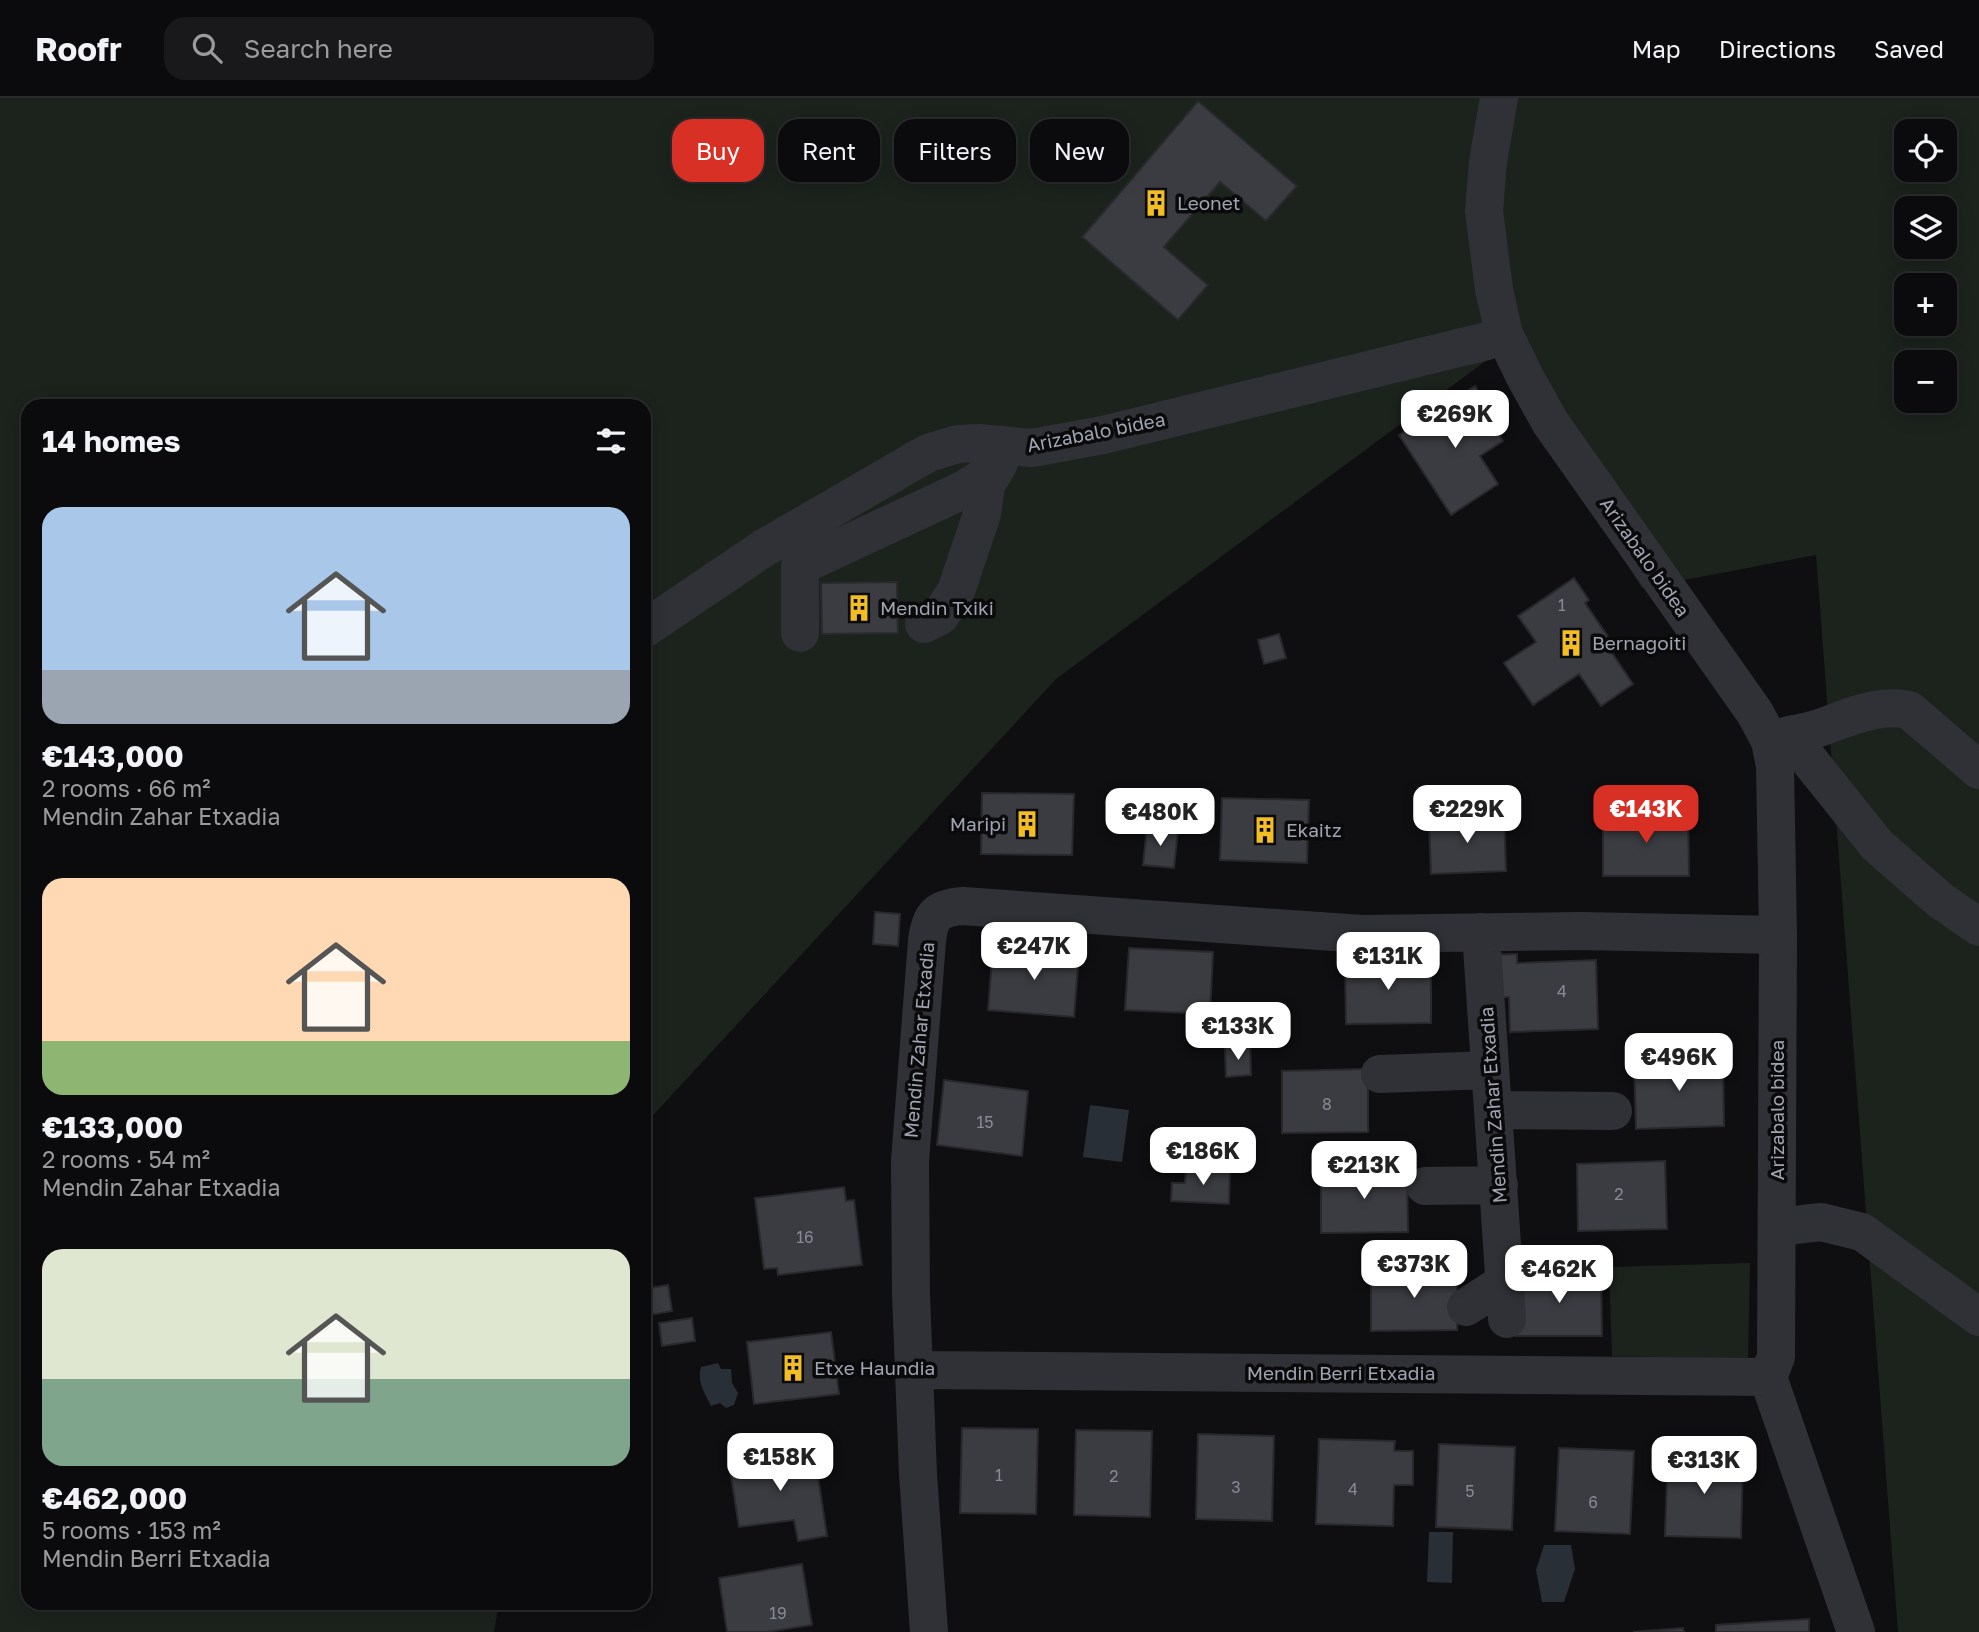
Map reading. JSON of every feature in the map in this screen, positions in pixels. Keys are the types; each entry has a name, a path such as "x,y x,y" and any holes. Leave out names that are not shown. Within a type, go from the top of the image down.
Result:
{"street":[{"name":"Arizabalo bidea","path":"1499,98 1488,162 1484,211 1494,289 1504,334 1550,422 1755,713 1877,845 1940,900 1979,927"},
{"name":"Arizabalo bidea","path":"651,624 764,548 928,453 958,444 979,443 1002,459 1032,448 1103,435 1487,341 1504,334"},
{"path":"925,624 940,616 956,591 982,514 986,485 1002,459"},
{"path":"800,633 800,566 963,490 1002,459"},
{"path":"1780,738 1857,714 1895,707 1909,710 1979,770"},
{"name":"Arizabalo bidea","path":"1768,1377 1776,1357 1778,935 1775,766 1780,738"},
{"name":"Mendin Zahar Etxadia","path":"929,1632 918,1474 910,1161 927,941 929,924 935,916 947,907 963,906 1362,934 1581,931 1778,935"},
{"name":"Mendin Zahar Etxadia","path":"1466,1307 1506,1301 1481,932"},
{"path":"1380,1074 1490,1070"},
{"path":"1493,1110 1613,1111"},
{"path":"1425,1186 1499,1185"},
{"path":"1777,1227 1822,1223 1862,1232 1979,1317"},
{"name":"Mendin Berri Etxadia","path":"914,1370 1768,1377"},
{"path":"1768,1377 1856,1632"}],"shaded area":[{"path":"0,98 1979,98 1979,1632 1898,1632 1816,555 1642,588 1495,354 1056,679 651,1117 651,399 21,399 21,1610 498,1610 494,1632 0,1632"},
{"path":"1090,1105 1129,1110 1122,1162 1083,1157"},
{"path":"1750,1263 1748,1359 1612,1356 1609,1267"},
{"path":"718,1363 721,1369 731,1369 732,1383 738,1393 734,1405 726,1408 720,1403 711,1406 701,1382 701,1367"},
{"path":"1429,1532 1453,1532 1452,1583 1427,1582"},
{"path":"1544,1545 1571,1545 1575,1569 1564,1602 1542,1602 1536,1570"}],"building":[{"name":"Leonet","path":"1198,101 1297,186 1266,221 1220,182 1164,247 1208,285 1178,320 1082,237"},
{"path":"1475,386 1490,410 1485,414 1503,441 1480,456 1498,484 1451,515 1399,435"},
{"name":"Bernagoiti","path":"1574,578 1589,600 1585,603 1611,641 1606,644 1633,684 1601,706 1579,674 1533,705 1504,663 1536,642 1518,616"},
{"name":"Mendin Txiki","path":"897,582 898,633 822,634 821,583"},
{"path":"1279,634 1286,658 1264,664 1258,640"},
{"name":"Maripi","path":"982,793 1074,794 1072,855 981,854"},
{"name":"Ekaitz","path":"1222,798 1309,800 1307,863 1220,860"},
{"path":"1688,813 1689,876 1603,876 1603,814"},
{"path":"1504,816 1506,871 1431,874 1429,819"},
{"path":"1147,827 1178,830 1174,868 1143,865"},
{"path":"875,912 900,914 898,946 873,944"},
{"path":"993,947 1079,953 1074,1017 988,1010"},
{"path":"1129,948 1213,952 1210,1014 1125,1010"},
{"path":"1517,954 1517,963 1596,960 1598,1029 1510,1032 1509,997 1491,997 1490,955"},
{"path":"1431,960 1431,1023 1346,1024 1345,961"},
{"path":"1225,1047 1250,1047 1251,1075 1226,1077"},
{"path":"1723,1058 1724,1126 1636,1129 1634,1060"},
{"path":"1368,1069 1368,1132 1282,1133 1282,1071"},
{"path":"944,1080 1028,1091 1022,1156 937,1145"},
{"path":"1665,1161 1667,1229 1578,1231 1577,1164"},
{"path":"1186,1167 1230,1170 1229,1204 1171,1201 1172,1183 1185,1183"},
{"path":"1407,1169 1408,1232 1321,1233 1321,1171"},
{"path":"844,1187 846,1201 854,1200 862,1265 778,1275 777,1268 764,1269 755,1198"},
{"path":"1457,1268 1457,1330 1371,1331 1371,1269"},
{"path":"1601,1273 1602,1336 1516,1336 1516,1274"},
{"path":"668,1285 672,1311 651,1315 651,1288"},
{"path":"692,1318 695,1341 662,1346 659,1323"},
{"name":"Etxe Haundia","path":"831,1332 839,1394 754,1404 747,1342"},
{"path":"962,1428 1038,1429 1036,1514 960,1513"},
{"path":"1076,1430 1152,1431 1150,1517 1074,1515"},
{"path":"1198,1434 1274,1436 1272,1521 1196,1519"},
{"path":"1319,1439 1395,1441 1394,1451 1413,1451 1413,1485 1394,1485 1393,1526 1316,1524"},
{"path":"1439,1444 1515,1447 1512,1530 1436,1527"},
{"path":"1559,1448 1634,1451 1630,1534 1555,1531"},
{"path":"814,1450 827,1536 798,1541 794,1520 739,1527 729,1463"},
{"path":"1668,1453 1743,1455 1741,1538 1665,1536"},
{"path":"802,1564 812,1625 767,1632 727,1632 719,1578"},
{"path":"1809,1619 1809,1632 1716,1632 1716,1625"},
{"path":"1683,1628 1684,1632 1633,1632"}],"place":[{"name":"Leonet","path":"1156,203"},
{"name":"Mendin Txiki","path":"859,608"},
{"name":"Bernagoiti","path":"1571,643"},
{"name":"Maripi","path":"1027,824"},
{"name":"Ekaitz","path":"1265,830"},
{"name":"Etxe Haundia","path":"793,1368"}]}
